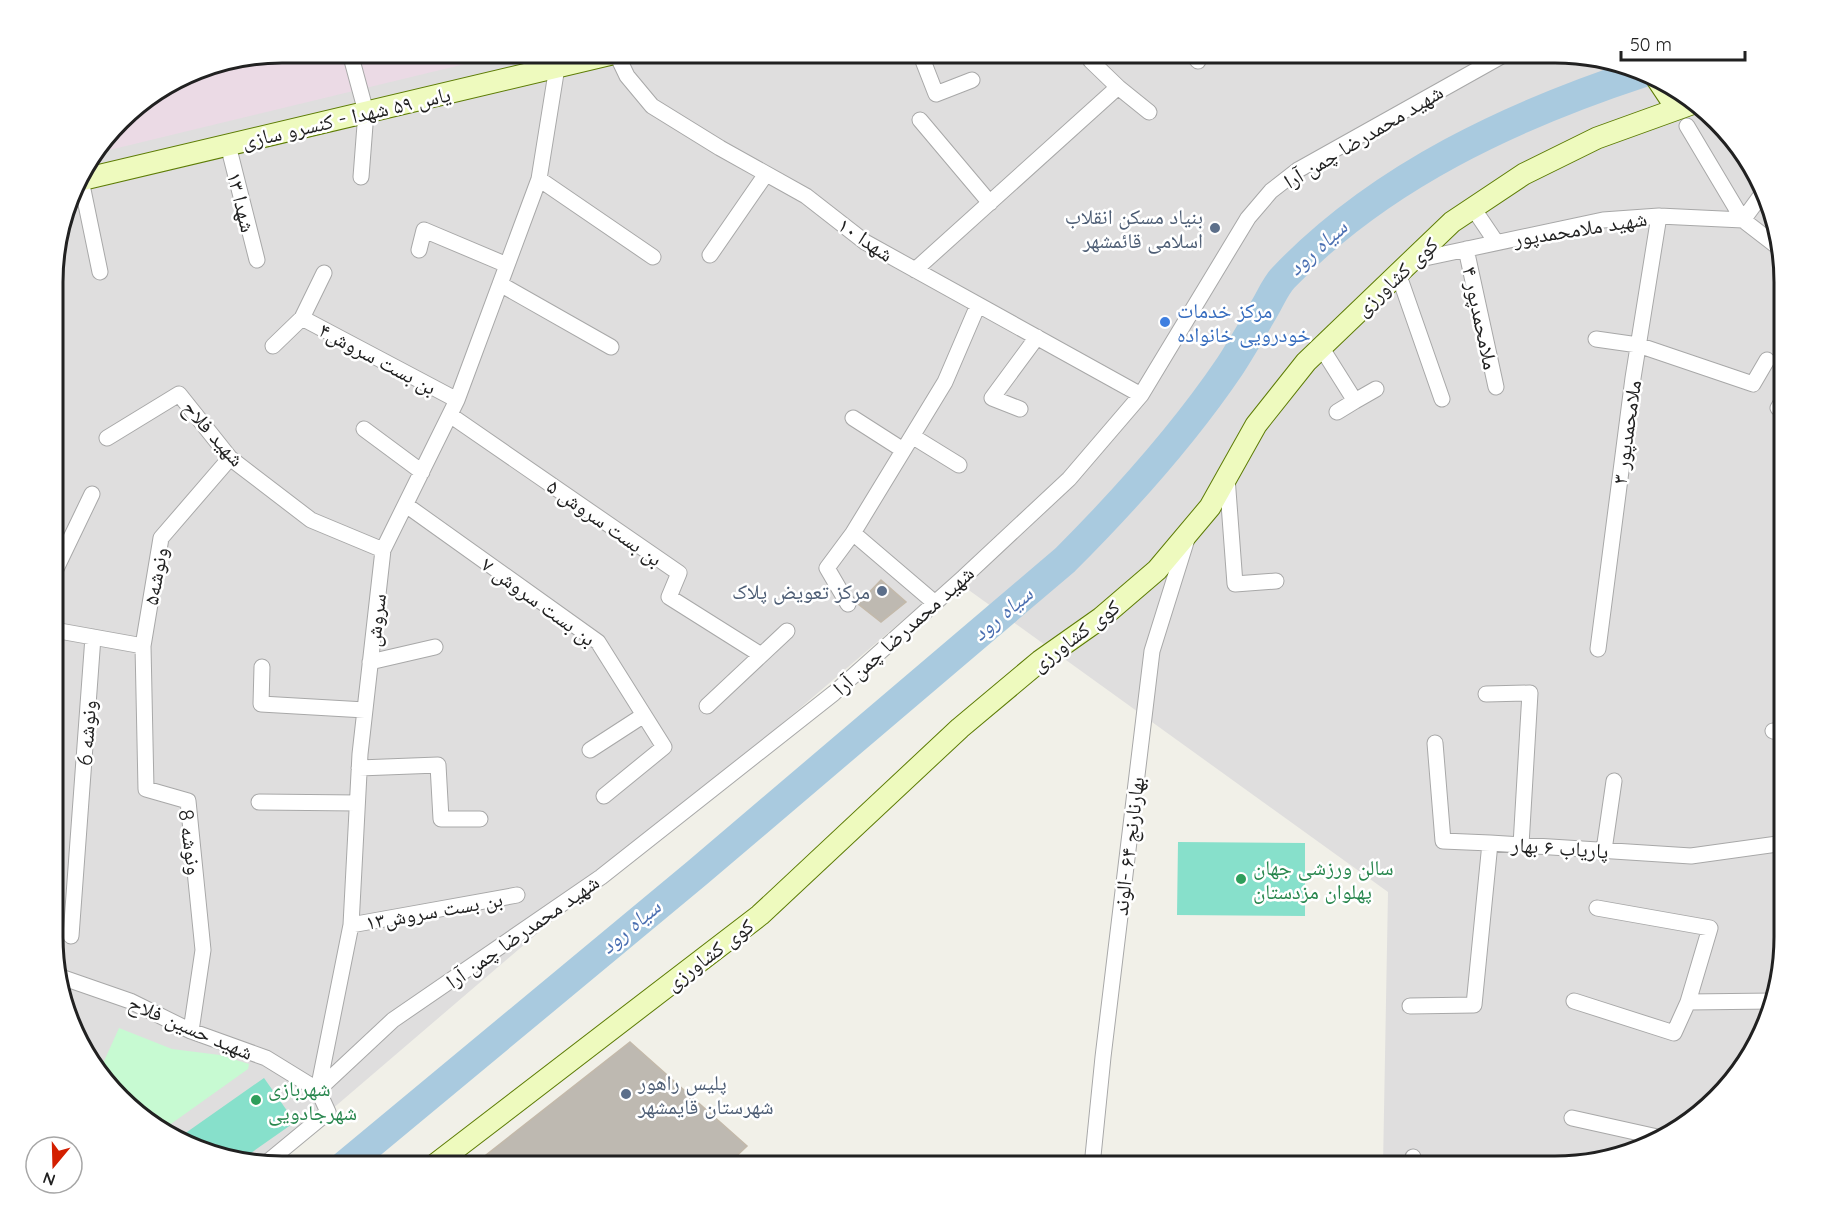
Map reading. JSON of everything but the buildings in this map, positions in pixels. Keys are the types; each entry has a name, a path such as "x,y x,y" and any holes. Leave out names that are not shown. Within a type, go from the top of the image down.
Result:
{"street":[{"path":"353,63 366,112 360,177"},
{"name":"یاس ۵۹ شهدا - کنسرو سازی","path":"89,179 573,63"},
{"name":"شهدا ۱۰","path":"621,63 627,76 652,106 720,148 806,196 865,242 1141,395"},
{"path":"924,63 936,94 972,80"},
{"path":"1093,63 1149,112"},
{"name":"شهید محمدرضا چمن آرا","path":"318,1090 393,1020 601,877 834,693 936,603 1069,478 1141,395 1248,218 1271,191 1298,170 1488,63"},
{"name":"سروش","path":"318,1090 351,925 359,768 383,550 457,400 539,179 557,67"},
{"path":"915,270 1118,87"},
{"path":"1670,96 1682,110 1743,220 1770,241"},
{"name":"کوی کشاورزی","path":"446,1156 760,915 960,728 1040,661 1101,618 1157,570 1210,507 1256,425 1306,362 1452,222 1524,174 1587,143 1682,110"},
{"path":"920,120 990,203"},
{"name":"شهدا ۱۳","path":"228,145 257,260"},
{"path":"710,255 766,174"},
{"path":"539,179 653,257"},
{"path":"82,194 100,272"},
{"path":"1743,220 1758,200"},
{"path":"1473,208 1496,242"},
{"name":"شهید ملامحمدپور","path":"1404,267 1466,249 1603,220 1659,216 1743,220"},
{"name":"ملامحمدپور ۳","path":"1598,649 1638,345 1659,216"},
{"path":"419,250 424,230 507,266"},
{"name":"ملامحمدپور ۴","path":"1466,249 1496,387"},
{"path":"1404,267 1442,399"},
{"path":"302,318 324,273"},
{"path":"500,284 611,347"},
{"path":"848,604 827,568 853,533 945,382 978,305"},
{"name":"بن بست سروش۴","path":"273,346 302,318 457,400"},
{"path":"1020,409 992,398 1036,337"},
{"path":"1596,339 1638,345 1753,384 1767,360"},
{"path":"1321,347 1354,401"},
{"path":"1337,412 1376,389"},
{"name":"شهید فلاح","path":"107,438 179,394 230,458 311,520 383,550"},
{"name":"بن بست سروش ۵","path":"450,415 679,573 669,597 761,656"},
{"path":"853,418 903,450"},
{"path":"364,429 422,472"},
{"path":"912,436 959,465"},
{"name":"ونوشه۵","path":"142,646 161,538 230,458"},
{"path":"1227,477 1235,584 1276,581"},
{"path":"63,554 92,494"},
{"name":"بن بست سروش ۷","path":"406,505 598,642 664,747 604,796"},
{"name":"بهارنارنج ۶۴ -الوند","path":"1093,1156 1102,1057 1152,651 1190,531"},
{"path":"853,533 936,603"},
{"path":"707,706 787,631"},
{"path":"63,632 142,646"},
{"name":"ونوشه 6","path":"71,936 93,637"},
{"name":"ونوشه 8","path":"142,646 146,789 188,801 202,950 191,1031"},
{"path":"370,662 435,647"},
{"path":"262,667 261,704 365,710"},
{"path":"1486,694 1530,693 1521,845"},
{"path":"590,750 644,715"},
{"path":"1434,743 1443,841 1490,843"},
{"path":"359,768 438,765 441,819 480,819"},
{"path":"1604,850 1614,781"},
{"path":"259,802 357,803"},
{"name":"پاریاب ۶ بهار","path":"1410,1006 1474,1005 1490,843 1691,856 1774,844"},
{"name":"بن بست سروش۱۳","path":"351,925 517,895"},
{"path":"1574,1001 1674,1034 1688,1002 1710,928 1597,908"},
{"name":"شهید حسین فلاح","path":"67,979 130,1001 191,1031 267,1058 318,1090"},
{"path":"1688,1002 1764,1001"},
{"path":"275,1156 328,1112 318,1090"},
{"path":"1572,1118 1648,1135"}],"shaded area":[{"path":"267,63 1570,63 1612,70 1639,80 1665,92 1700,117 1720,137 1745,172 1762,211 1770,239 1774,267 1774,952 1767,994 1745,1047 1720,1082 1700,1102 1665,1127 1612,1149 1570,1156 1383,1156 1388,892 952,578 277,1156 225,1149 172,1127 137,1102 117,1082 92,1047 70,994 63,952 63,267 70,225 92,172 117,137 137,117 172,92 225,70"},
{"path":"267,63 465,64 107,151 137,117 160,100 198,80 225,70"}],"green space":[{"name":"سالن ورزشی جهان پهلوان مزدستان","path":"1178,842 1305,843 1305,916 1177,915"},
{"path":"119,1028 172,1049 220,1055 249,1064 248,1069 169,1125 137,1102 117,1082 103,1063"},
{"name":"شهربازی شهرجادویی","path":"264,1078 295,1122 250,1154 225,1149 185,1133"}],"waterway":[{"name":"سیاه رود","path":"356,1156 697,873 1065,560 1173,443 1230,366 1279,283 1322,241 1363,208 1406,179 1451,153 1546,108 1630,77"}],"place":[{"name":"بنیاد مسکن انقلاب اسلامی قائمشهر","path":"1215,228"},
{"name":"مرکز خدمات خودرویی خانواده","path":"1165,322"},
{"name":"مرکز تعویض پلاک","path":"882,591"},
{"name":"سالن ورزشی جهان پهلوان مزدستان","path":"1241,879"},
{"name":"پلیس راهور شهرستان قایمشهر","path":"626,1094"},
{"name":"شهربازی شهرجادویی","path":"256,1100"}]}
